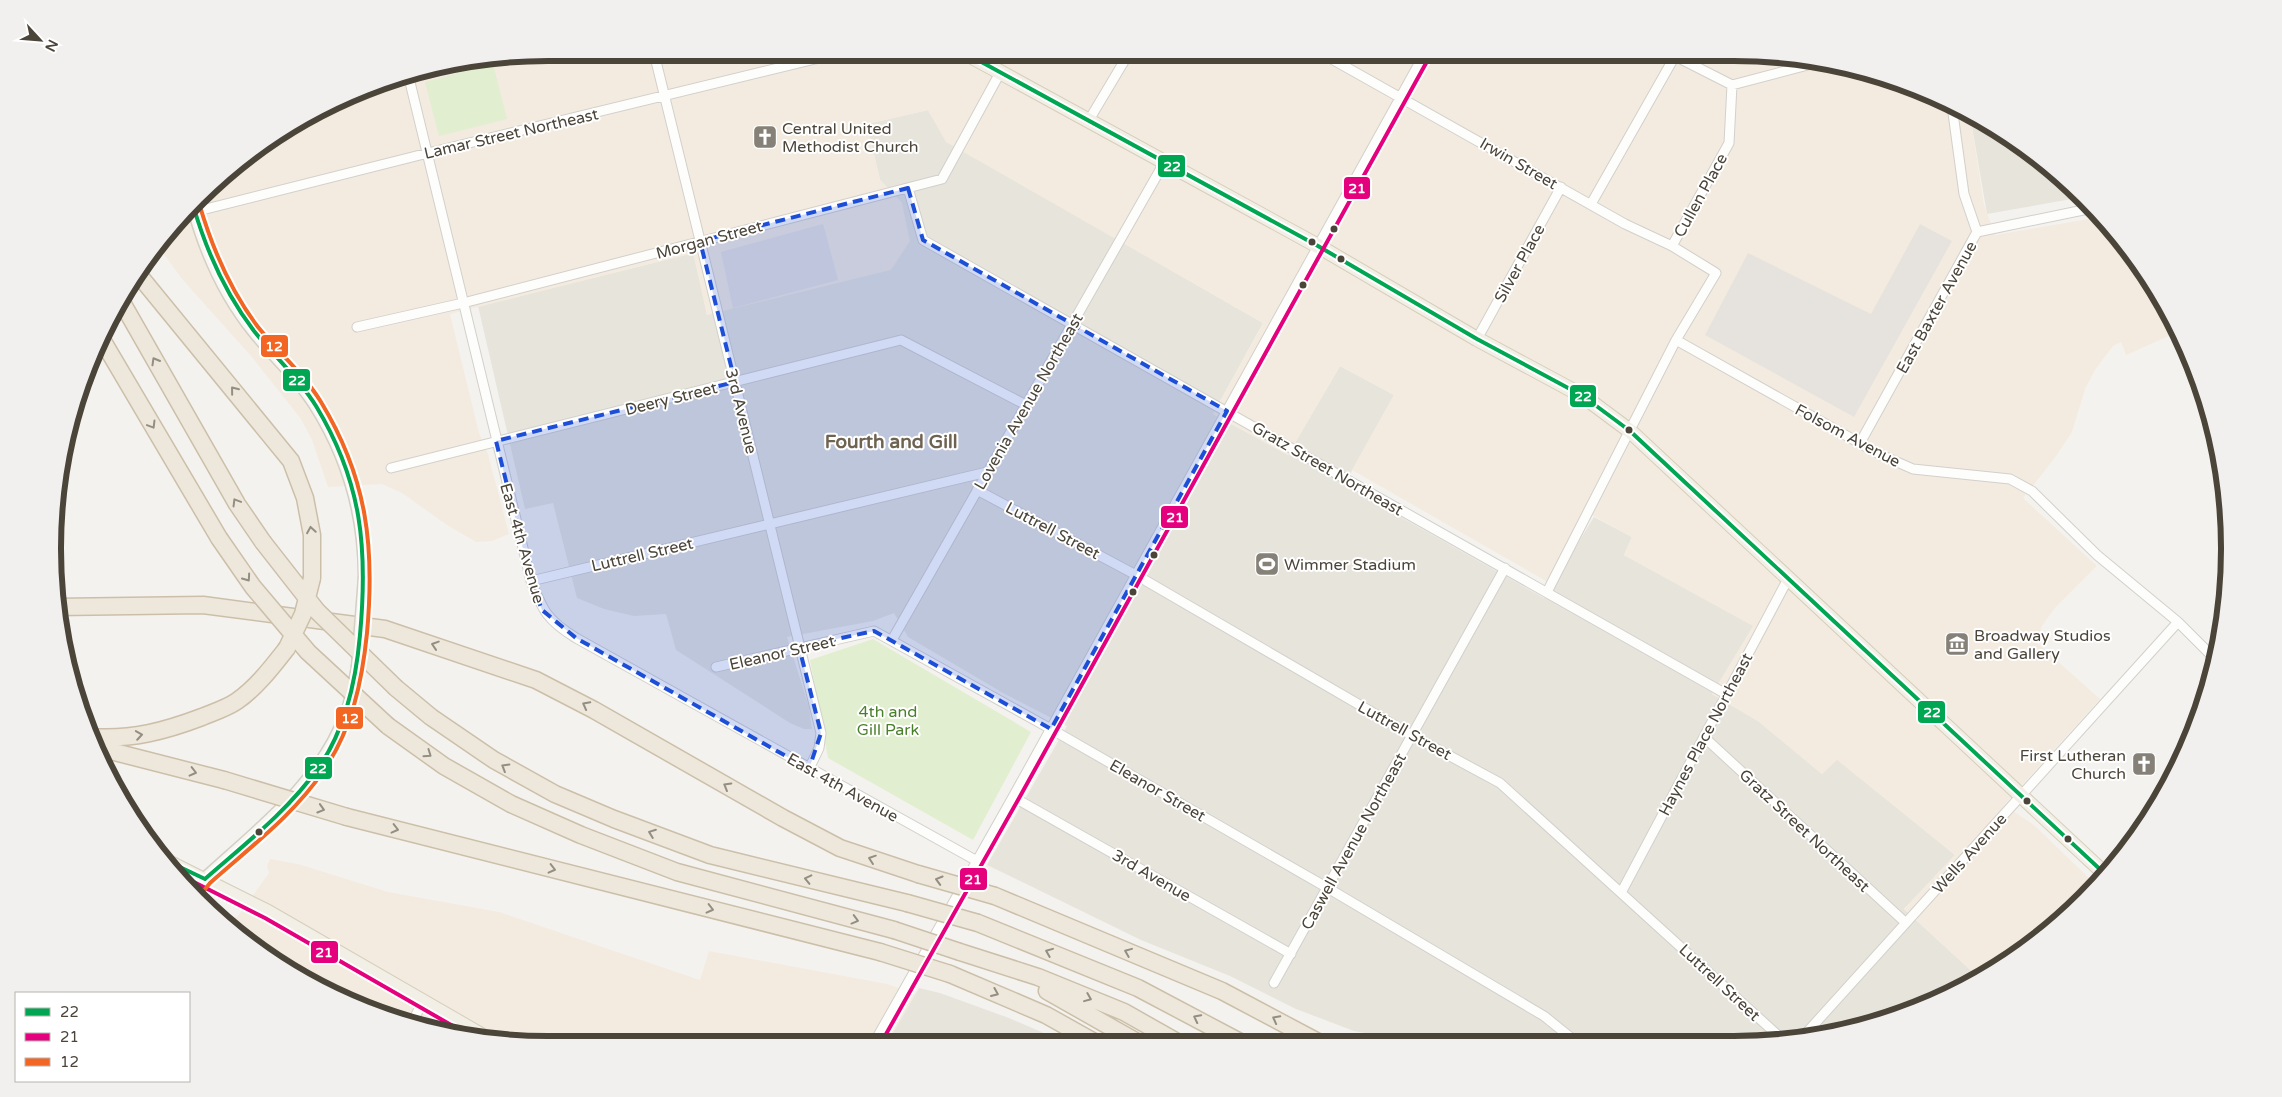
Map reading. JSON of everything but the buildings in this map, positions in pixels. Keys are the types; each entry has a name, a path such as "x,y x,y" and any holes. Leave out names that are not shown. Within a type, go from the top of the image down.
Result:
{"highway":[{"path":"99,738 115,739 166,731 211,714 236,702 263,679 287,648 303,614 312,578 312,534 305,498 291,461 142,279"},
{"path":"125,309 237,504 263,542 317,611 396,688 431,716 494,760 555,794 614,819 710,855 907,902 978,923 1138,988 1229,1036"},
{"path":"105,346 219,538 253,587 308,652 388,726 444,766 511,804 581,835 677,872 894,930 1038,977 1124,1012 1166,1036"},
{"path":"65,607 203,605 386,630 536,680 594,710 783,818 840,848 918,874 994,896 1222,991 1307,1036"},
{"path":"104,749 224,780 347,817 880,952 950,974 1046,1015 1084,1036"},
{"path":"994,963 1073,1004 1127,1036"}],"main road":[{"path":"982,61 1318,246 1477,338 1583,396 1630,431 1789,577 2100,870"},
{"path":"196,213 216,268 234,303 254,330 308,393 346,463 360,518 365,554 358,667 346,714 334,741 319,767 281,810 205,879 198,887"},
{"path":"180,867 268,912 474,1030"}],"street":[{"name":"3rd Avenue","path":"656,61 821,733 819,748 809,769"},
{"name":"Lamar Street Northeast","path":"202,206 665,97 805,61"},
{"path":"1090,120 1124,61"},
{"name":"Irwin Street","path":"1339,61 1625,224 1672,246 1716,273 1676,340"},
{"path":"884,1036 880,1034 1420,61"},
{"path":"1591,204 1668,61"},
{"path":"1686,61 1732,85 1803,66"},
{"name":"Morgan Street","path":"357,327 464,303 942,179 1001,71"},
{"name":"East 4th Avenue","path":"410,82 530,581 542,610 561,628 809,769 977,861"},
{"name":"Cullen Place","path":"1672,246 1729,143 1732,85"},
{"name":"East Baxter Avenue","path":"1860,443 1977,232 1964,194 1953,113"},
{"name":"Lovenia Avenue Northeast","path":"892,640 1164,162"},
{"name":"Silver Place","path":"1477,338 1561,187"},
{"name":"Gratz Street Northeast","path":"908,188 923,240 1726,694"},
{"path":"1977,232 2084,210"},
{"name":"Deery Street","path":"391,468 901,340 1026,405"},
{"path":"1547,592 1676,340"},
{"name":"Folsom Avenue","path":"1676,340 1879,454 1913,469 2010,479 2032,491 2097,555 2178,622 2209,653"},
{"name":"Luttrell Street","path":"530,581 987,472"},
{"name":"Luttrell Street","path":"977,490 1136,574 1412,736 1500,783 1622,891 1776,1034"},
{"name":"Caswell Avenue Northeast","path":"1274,983 1505,568"},
{"name":"Haynes Place Northeast","path":"1622,891 1789,577"},
{"name":"Wells Avenue","path":"1809,1030 2178,622"},
{"name":"Eleanor Street","path":"716,667 799,647 874,632 892,640 1051,729 1326,887 1544,1016 1570,1036"},
{"name":"Gratz Street Northeast","path":"1704,737 1906,923"},
{"name":"3rd Avenue","path":"1013,797 1291,954"},
{"path":"415,1017 423,1001"}],"highlighted area":[{"path":"908,188 923,240 1227,411 1051,729 874,631 799,647 821,733 809,769 576,638 542,610 531,581 496,441 735,382 700,241"}],"shaded area":[{"path":"548,61 1734,61 1797,65 1860,78 1890,87 1949,111 1971,124 1984,205 1995,235 2092,218 2139,278 2172,335 2126,355 2121,342 2113,346 2095,370 2085,389 2072,432 2054,459 2023,498 2097,566 2054,609 2042,626 2036,642 2100,699 2004,805 2034,825 2091,880 2055,915 2030,935 2004,954 1973,972 1904,909 1955,855 1837,760 1822,774 1758,721 1712,694 1753,626 1624,555 1632,537 1585,511 1546,581 1352,470 1394,395 1340,366 1288,455 1213,414 1263,323 946,142 928,110 867,124 880,180 902,203 910,241 891,270 707,315 693,253 450,314 479,433 488,454 509,534 492,541 476,542 447,525 402,493 382,484 328,487 312,440 301,419 251,356 182,279 162,252 182,227 227,182 278,143 333,111 362,98 422,78 485,65"},
{"path":"928,110 947,142 1263,323 1213,414 1288,455 1340,366 1394,395 1344,485 1544,598 1594,517 1632,537 1624,555 1754,626 1712,694 1758,721 1822,774 1837,759 1955,855 1904,909 1973,972 1949,986 1890,1010 1860,1019 1797,1032 1734,1036 1381,1036 1354,1031 1296,1009 1230,976 1141,940 987,865 1067,726 1003,693 908,637 894,613 873,621 787,637 809,707 812,729 804,729 790,723 676,650 666,614 634,616 604,609 577,598 553,503 525,509 478,306 694,253 707,315 902,203 880,180 867,124"},
{"path":"1972,124 2004,143 2030,162 2073,199 1987,214"},
{"path":"823,224 838,280 733,308 721,252"},
{"path":"1920,224 1952,241 1854,417 1705,335 1748,253 1871,314"},
{"path":"270,859 298,864 388,892 499,912 700,980 709,951 887,984 915,994 891,1036 548,1036 485,1032 453,1026 392,1010 333,986 278,954 230,917 237,917 269,873 267,866"},
{"path":"919,988 940,993 1009,1018 1051,1036 891,1036"}],"green space":[{"path":"493,64 507,119 439,136 425,82"},
{"name":"4th and Gill Park","path":"873,639 1031,732 973,840 828,758 810,660"}],"transit line":[{"name":"22","path":"980,61 1318,246 1477,339 1583,396 1630,431 2100,870"},
{"name":"21","path":"885,1036 1018,800 1427,61"},
{"name":"12","path":"201,208 223,268 248,313 266,337 314,392 337,430 358,486 364,513 370,571 367,633 359,687 349,722 334,754 299,802 210,883 203,892"},
{"name":"22","path":"179,867 205,879 280,813 319,767 343,720 356,670 363,573 362,544 352,489 331,434 309,396 254,331 234,302 210,255 196,213"},
{"name":"21","path":"193,882 265,918 453,1026"}],"place":[{"name":"Central United Methodist Church","path":"765,137"},
{"name":"Wimmer Stadium","path":"1267,564"},
{"name":"Broadway Studios and Gallery","path":"1957,644"},
{"name":"First Lutheran Church","path":"2144,764"}],"district":[{"name":"Fourth and Gill","path":"891,441"}]}
